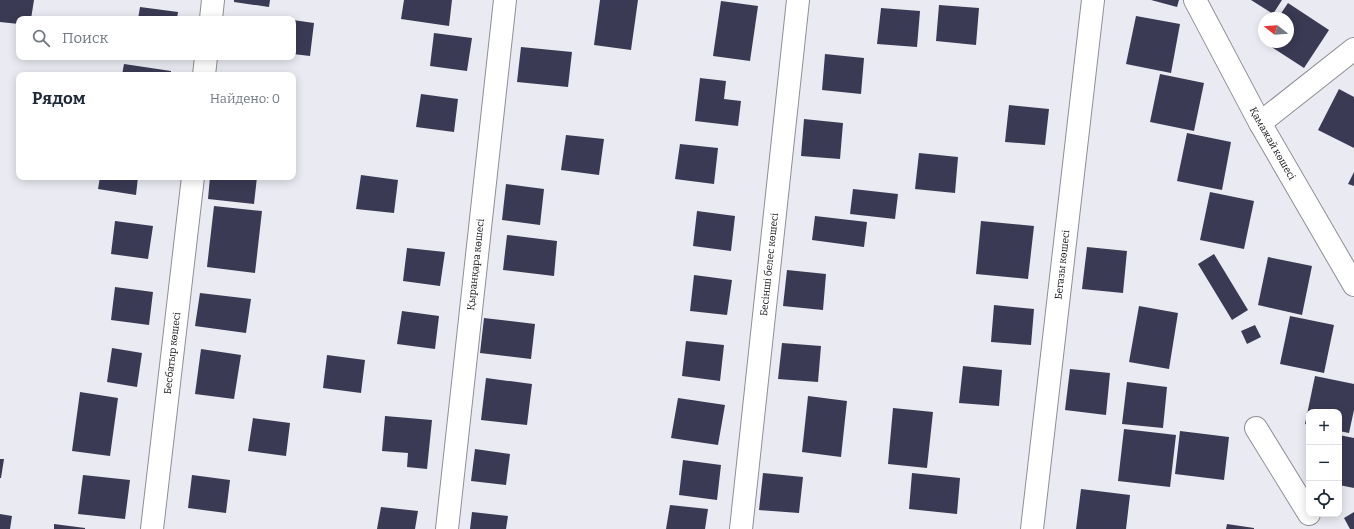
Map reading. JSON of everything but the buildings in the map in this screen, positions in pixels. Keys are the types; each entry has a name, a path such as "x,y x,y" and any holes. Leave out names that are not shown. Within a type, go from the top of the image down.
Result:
{"street":[{"path":"211,16 213,0"},
{"name":"Қыранқара көшесі","path":"447,529 505,0"},
{"name":"Бесінші белес көшесі","path":"741,529 798,0"},
{"name":"Бегазы көшесі","path":"1032,529 1093,0"},
{"name":"Қамажай көшесі","path":"1196,0 1260,123 1354,285"},
{"path":"1260,123 1354,49"},
{"path":"204,72 206,60"},
{"name":"Бесбатыр көшесі","path":"152,529 193,180"},
{"path":"1256,428 1306,509"},
{"path":"1311,517 1318,529"}]}
